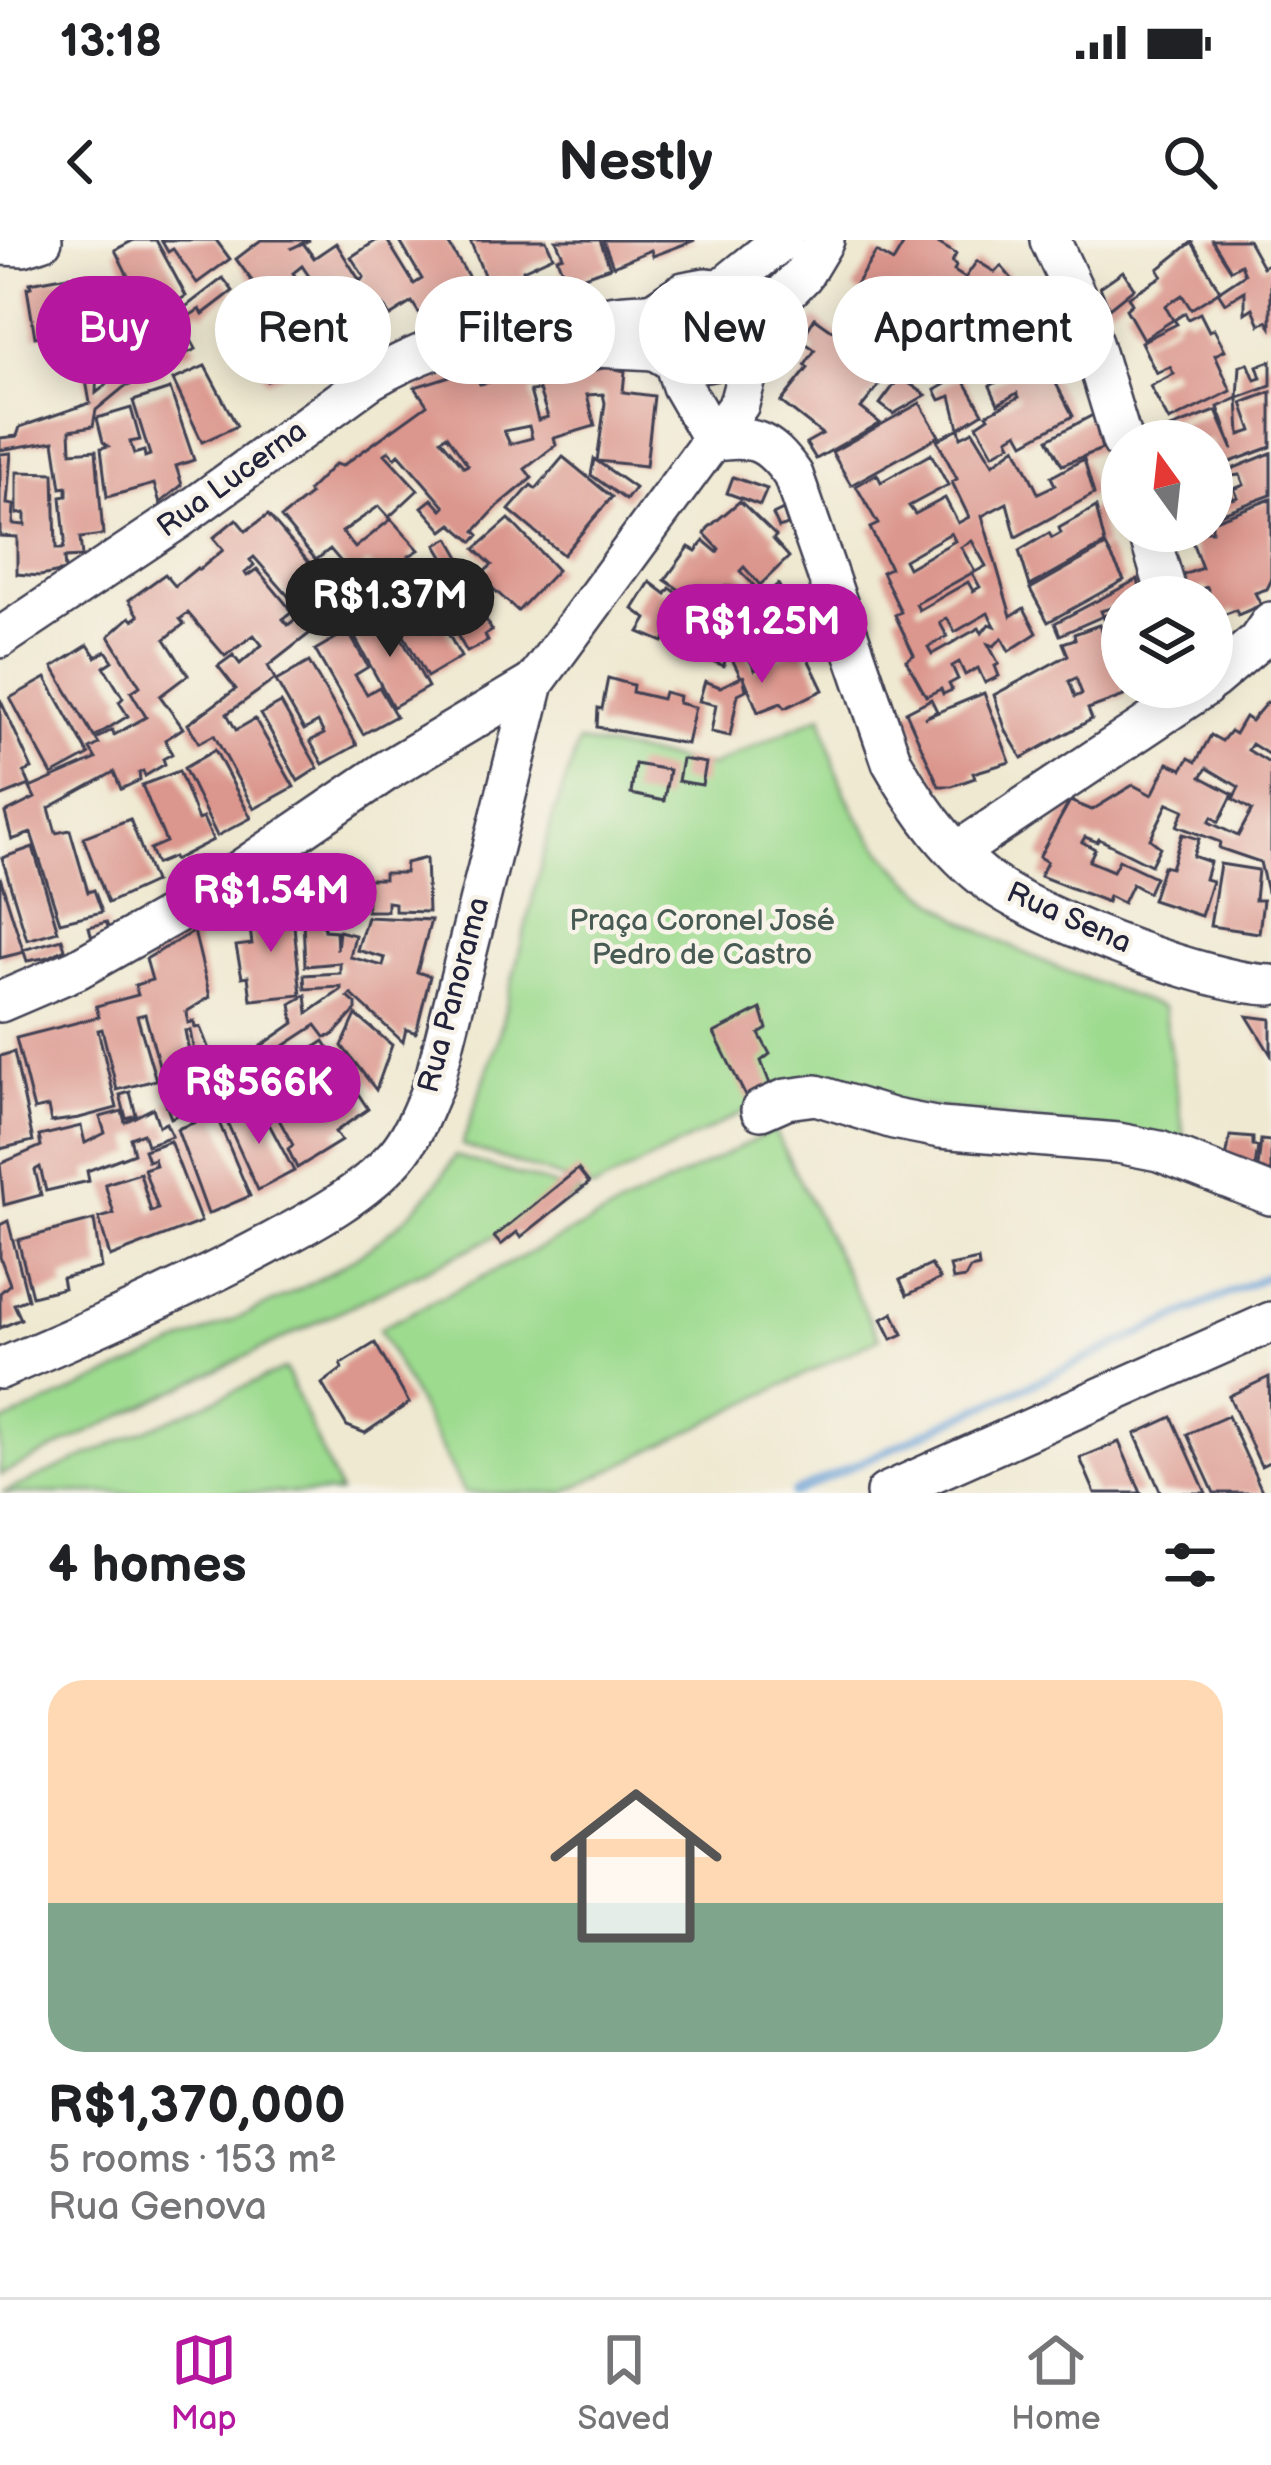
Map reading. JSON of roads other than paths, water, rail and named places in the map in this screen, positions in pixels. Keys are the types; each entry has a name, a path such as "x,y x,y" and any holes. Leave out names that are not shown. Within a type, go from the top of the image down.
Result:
{"street":[{"path":"0,245 23,246 42,240"},
{"path":"738,276 782,240"},
{"path":"801,276 824,240"},
{"path":"1050,240 1082,307 1116,420"},
{"name":"Rua Lucerna","path":"0,638 405,360 449,344 543,329 596,346 639,343"},
{"path":"681,384 710,440"},
{"name":"Rua Panorama","path":"0,1369 248,1255 356,1192 394,1158 412,1133 434,1083 533,683 739,404 744,384"},
{"name":"Rua Sena","path":"710,440 757,440 776,452 793,476 892,762 916,805 957,853 1000,889 1069,922 1196,970 1271,985"},
{"path":"1233,662 1258,641 1271,622"},
{"path":"0,1002 77,969 190,905 386,771 533,683"},
{"path":"957,853 1171,708"},
{"path":"761,1109 816,1095 940,1128 1118,1143 1159,1151 1271,1195"},
{"path":"886,1493 1271,1322"}],"waterway":[{"path":"794,1493 1271,1274"}],"park label":[{"name":"Praça Coronel José Pedro de Castro","path":"702,938"}]}
